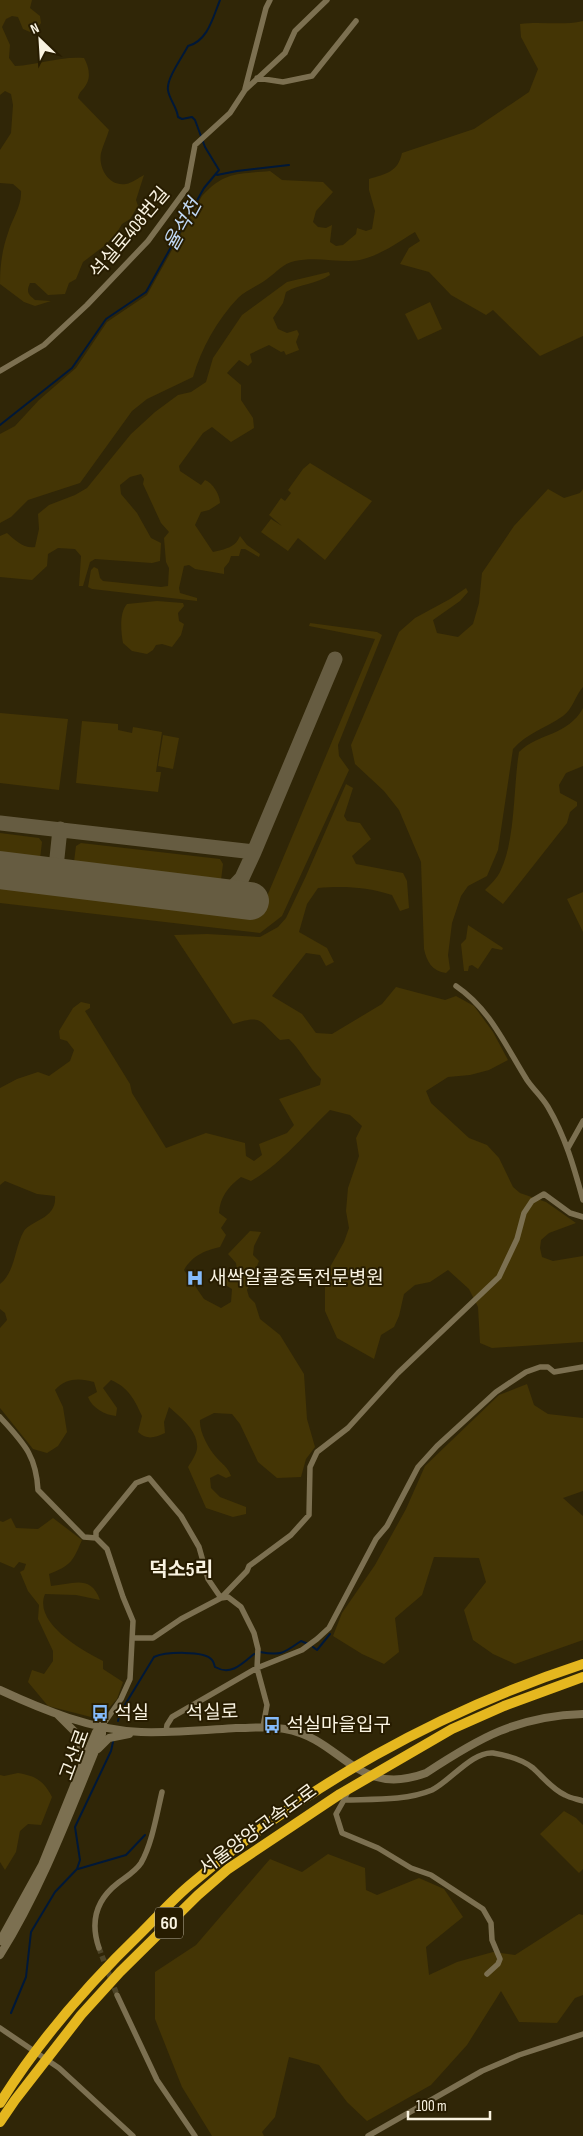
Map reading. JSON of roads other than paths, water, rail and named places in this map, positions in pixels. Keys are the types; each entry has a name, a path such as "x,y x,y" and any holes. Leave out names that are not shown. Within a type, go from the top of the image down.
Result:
{"highway":[{"name":"서울양양고속도로","path":"0,2103 44,2040 98,1974 189,1886 280,1814 408,1736 477,1704 583,1664"},
{"name":"서울양양고속도로","path":"0,2122 80,2015 120,1972 198,1895 228,1869 301,1818 392,1762 452,1729 504,1706 583,1677"},
{"path":"0,2097 12,2084"}],"main road":[{"name":"석실로","path":"0,1690 55,1713 102,1726 139,1732 263,1727 306,1734 326,1746 352,1767 390,1780 415,1777 426,1773 492,1733 534,1719 583,1714"},
{"path":"55,1713 79,1736 84,1761"},
{"name":"고산로","path":"0,1955 21,1922 43,1876 95,1752 102,1734 102,1726"},
{"name":"고산로","path":"0,1941 42,1865 96,1732 102,1726"},
{"path":"95,1752 109,1738 139,1732"}],"street":[{"path":"245,90 266,8 270,0"},
{"name":"석실로408번길","path":"0,371 5,370 44,345 87,305 148,241 187,188 196,145 230,113 245,90 284,53 295,31 328,0"},
{"path":"256,78 283,82 312,76 356,21"},
{"path":"456,986 474,999 492,1020 528,1082 547,1105 568,1148 583,1200"},
{"path":"568,1148 583,1121"},
{"path":"133,1638 153,1638 181,1619 221,1598 247,1571 249,1566 291,1535 309,1515 310,1467 316,1452 348,1428 398,1374 499,1276 517,1239 524,1212 532,1201 544,1194 570,1213 583,1217"},
{"path":"166,1731 172,1717 257,1668 302,1650 329,1628 376,1539 387,1526 418,1468 437,1446 496,1392 526,1372 540,1367 548,1367 554,1372 583,1368"},
{"path":"0,1417 33,1459 38,1490 84,1537 96,1538 107,1549 123,1597 134,1621 130,1679 121,1699 102,1726"},
{"path":"96,1538 96,1532 136,1483 149,1478 181,1516 199,1547 208,1579 221,1598"},
{"path":"221,1598 228,1597 241,1607 254,1633 258,1649 257,1668 267,1705 263,1727"},
{"path":"344,1800 421,1794 444,1782 474,1758 492,1753 517,1760 532,1767 546,1782 564,1795 583,1801"},
{"path":"363,1772 362,1777 350,1787 336,1814 342,1833 378,1848 411,1868 431,1875 483,1909 491,1923 492,1940 500,1959 498,1964 487,1974"},
{"path":"99,1948 94,1934 97,1911 110,1889 141,1864 146,1853 162,1792"},
{"path":"117,1995 157,2080 195,2136"},
{"path":"0,2028 58,2068 134,2136"},
{"path":"368,2136 482,2070 519,2055 583,2034"}],"waterway":[{"name":"율석천","path":"0,425 72,368 106,319 146,292 204,188 219,170 205,147 195,120 192,117 182,119 178,117 170,97 168,85 188,46 200,39 209,28 220,0"},
{"path":"217,175 289,165"},
{"path":"313,1647 317,1650 330,1634"},
{"path":"260,1652 273,1654 286,1651 301,1641 308,1644"},
{"path":"118,1721 120,1713 154,1657 175,1653 193,1653 208,1657 212,1660 215,1667 226,1670 236,1668 254,1654"},
{"path":"11,2013 26,1977 31,1932 55,1892 77,1869 80,1860 75,1827 111,1751 113,1742"},
{"path":"78,1869 126,1855 145,1835"}],"tunnel":[{"path":"99,1948 117,1995"}],"place":[{"name":"새싹알콜중독전문병원","path":"195,1278"},
{"name":"석실","path":"100,1713"},
{"name":"석실마을입구","path":"272,1725"}],"district":[{"name":"덕소5리","path":"181,1570"}]}
